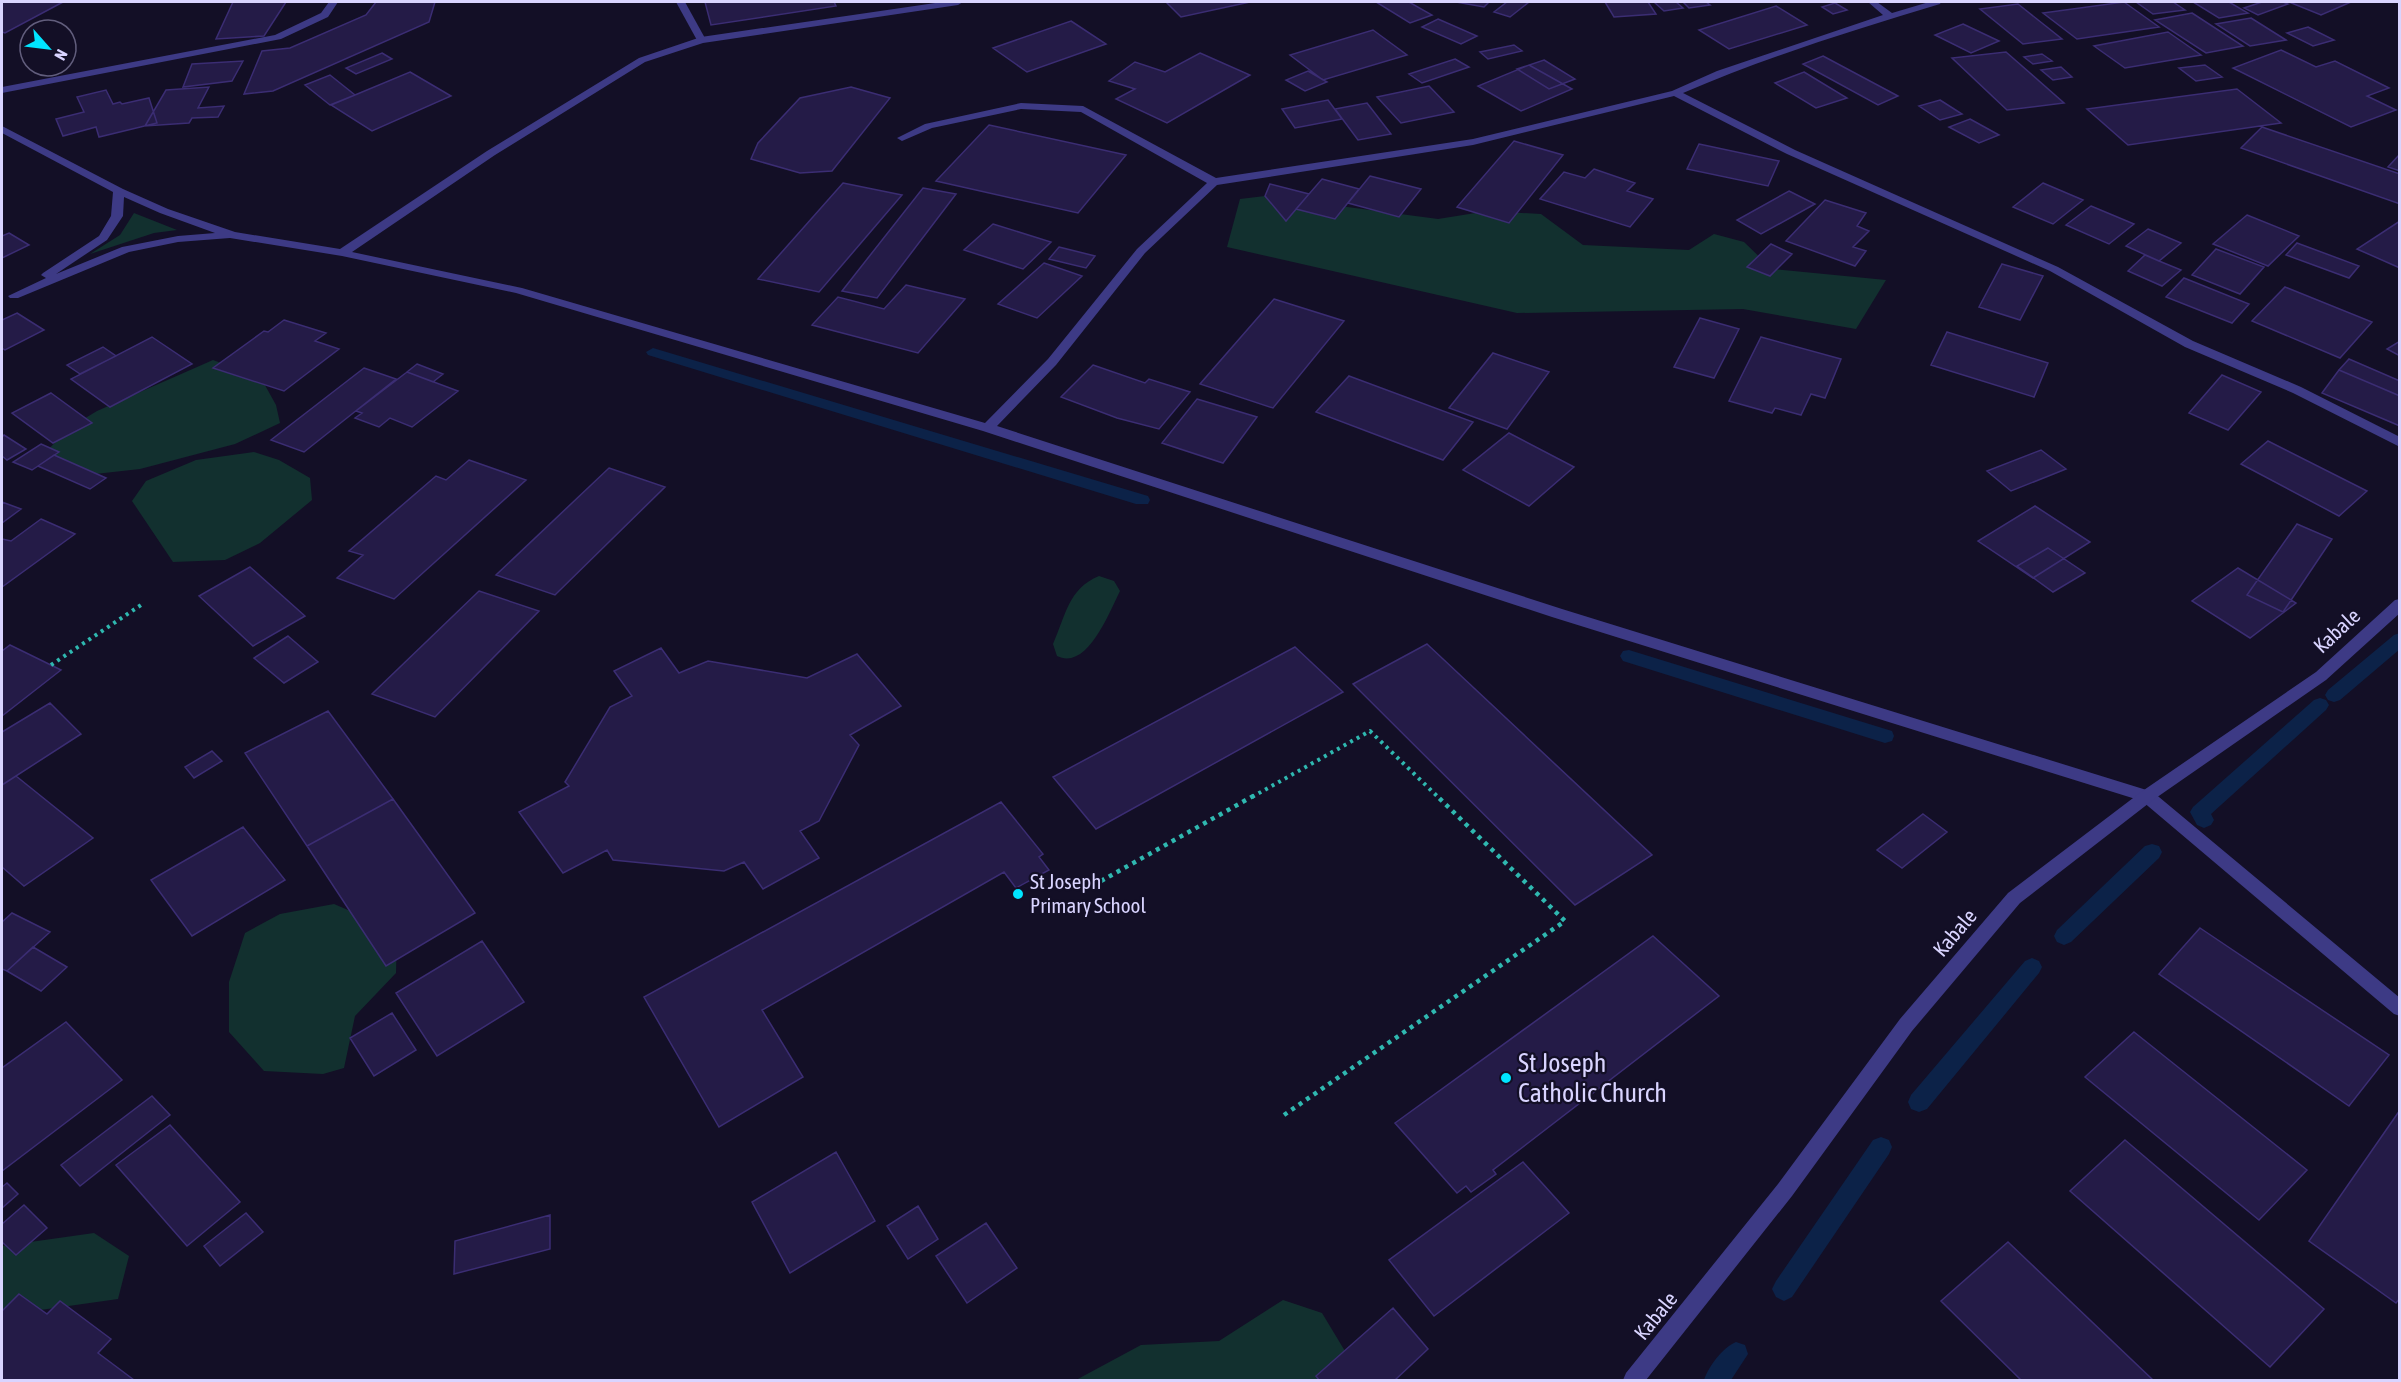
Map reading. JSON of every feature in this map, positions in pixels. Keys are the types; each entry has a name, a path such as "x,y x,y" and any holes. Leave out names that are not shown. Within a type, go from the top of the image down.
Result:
{"street":[{"path":"2,90 278,38 325,15 333,2"},
{"path":"681,2 702,40"},
{"path":"902,2 909,11"},
{"path":"342,253 491,153 642,60 702,40 958,2"},
{"path":"1872,2 1890,16"},
{"path":"988,428 1052,362 1141,251 1214,182 1473,142 1675,93 1721,73 1937,2"},
{"path":"1675,93 1791,152 2054,268 2189,344 2297,390 2400,443"},
{"path":"902,138 929,126 1021,106 1083,109 1214,182"},
{"path":"2,129 119,191 164,211 233,235 342,253 518,290 988,428 1557,613 2147,796 2400,1009"},
{"path":"2,303 103,238 117,216 119,191"},
{"path":"14,296 126,249 177,239 233,235"},
{"name":"Kabale","path":"1633,1380 1785,1190 1906,1026 2014,898 2147,796 2321,676 2400,604"}],"path":[{"path":"51,666 141,605"},
{"path":"1101,881 1370,730 1565,921 1284,1115"}],"green space":[{"path":"1265,196 1438,219 1488,211 1541,214 1583,245 1689,250 1714,234 1744,242 1772,269 1886,280 1856,329 1743,309 1517,313 1227,247 1240,199"},
{"path":"134,213 177,230 154,233 90,254 120,235"},
{"path":"213,360 261,378 276,405 280,423 235,444 140,469 77,476 43,455 69,428 97,411"},
{"path":"254,452 279,460 310,478 312,500 260,543 225,560 173,562 132,501 146,481 196,460"},
{"path":"1099,576 1114,581 1120,591 1103,625 1087,648 1078,655 1068,658 1057,656 1053,644 1069,604 1081,588"},
{"path":"334,904 397,931 396,973 355,1016 344,1068 323,1074 264,1071 229,1032 229,982 245,933 280,914"},
{"path":"94,1233 129,1256 118,1299 19,1313 2,1320 2,1246"},
{"path":"1283,1300 1322,1313 1357,1371 1354,1380 1076,1380 1141,1345 1219,1341"}],"building":[{"path":"2,2 63,2 33,18 18,18 18,26 5,33 2,32"},
{"path":"233,2 286,2 264,36 216,39"},
{"path":"376,2 435,2 429,22 273,91 244,94 262,51 290,48 366,15"},
{"path":"705,2 834,2 836,6 711,25"},
{"path":"1166,2 1250,2 1181,17"},
{"path":"1376,2 1409,2 1432,15 1410,23"},
{"path":"1456,2 1489,2 1484,7"},
{"path":"1507,2 1529,2 1510,17 1494,12"},
{"path":"1605,2 1648,2 1656,14 1614,17"},
{"path":"1654,2 1676,2 1683,8 1664,11"},
{"path":"1683,2 1706,2 1710,5 1689,8"},
{"path":"2124,2 2159,27 2077,39 2043,13"},
{"path":"2136,2 2173,2 2185,10 2153,14"},
{"path":"2193,2 2229,2 2248,13 2219,18"},
{"path":"2262,2 2288,4 2258,15 2244,8"},
{"path":"2289,2 2351,2 2321,15"},
{"path":"1835,3 1847,10 1833,14 1822,7"},
{"path":"2018,4 2062,39 2023,44 1980,9"},
{"path":"1776,6 1807,25 1729,49 1699,30"},
{"path":"2192,13 2243,46 2206,53 2155,20"},
{"path":"2251,18 2286,40 2250,46 2216,24"},
{"path":"1438,19 1477,36 1461,44 1422,27"},
{"path":"1071,21 1106,44 1027,72 993,48"},
{"path":"1963,24 1999,41 1971,53 1935,35"},
{"path":"2308,27 2334,40 2313,46 2287,33"},
{"path":"1373,30 1407,55 1323,80 1290,55"},
{"path":"2168,32 2201,55 2125,68 2094,46"},
{"path":"1514,45 1522,51 1488,59 1480,52"},
{"path":"2281,50 2316,67 2335,61 2389,88 2367,96 2396,110 2351,127 2233,68"},
{"path":"2006,52 2064,103 2007,110 1952,58"},
{"path":"382,53 392,59 356,74 346,68"},
{"path":"1200,53 1250,75 1167,123 1116,99 1135,89 1109,81 1135,62 1165,72"},
{"path":"2042,54 2052,61 2033,64 2024,57"},
{"path":"1823,56 1898,96 1878,105 1803,64"},
{"path":"1455,59 1469,67 1422,83 1409,74"},
{"path":"1544,60 1575,79 1549,89 1517,69"},
{"path":"243,61 232,81 183,87 192,64"},
{"path":"1529,65 1572,89 1521,111 1478,86"},
{"path":"2205,65 2222,77 2196,81 2179,68"},
{"path":"2061,67 2072,77 2053,80 2041,70"},
{"path":"1308,71 1327,82 1305,91 1286,80"},
{"path":"410,72 451,96 372,131 331,105"},
{"path":"1804,72 1847,98 1816,108 1775,83"},
{"path":"330,75 355,95 330,105 305,85"},
{"path":"1429,86 1454,112 1401,123 1377,97"},
{"path":"209,87 198,108 224,106 218,117 192,118 189,123 145,126 166,90"},
{"path":"851,87 890,98 832,171 800,173 751,159 758,143 800,98"},
{"path":"2237,89 2281,123 2128,145 2087,109"},
{"path":"106,90 113,104 149,98 157,123 99,137 96,127 63,136 56,119 84,112 77,97"},
{"path":"1328,100 1342,119 1295,128 1282,109"},
{"path":"1940,100 1962,114 1940,120 1919,106"},
{"path":"1367,103 1391,134 1358,140 1335,109"},
{"path":"1970,119 1999,135 1979,143 1949,127"},
{"path":"989,125 1126,155 1078,213 936,181"},
{"path":"2262,127 2400,174 2400,204 2241,148"},
{"path":"1514,141 1563,155 1509,223 1457,207"},
{"path":"1699,144 1779,161 1768,186 1687,169"},
{"path":"2400,154 2400,171 2388,167"},
{"path":"1594,169 1635,183 1627,191 1653,199 1630,227 1540,199 1564,172 1585,178"},
{"path":"1370,176 1421,189 1399,217 1348,203"},
{"path":"1322,179 1359,189 1335,219 1296,209"},
{"path":"843,183 902,195 819,292 758,279"},
{"path":"2043,183 2083,200 2053,224 2013,207"},
{"path":"1270,184 1309,194 1286,221 1265,196"},
{"path":"923,188 956,194 877,298 842,291"},
{"path":"1789,191 1815,204 1761,234 1737,220"},
{"path":"1825,200 1866,213 1857,226 1869,231 1853,247 1866,251 1855,266 1786,241"},
{"path":"2091,206 2134,224 2109,244 2066,225"},
{"path":"2247,215 2299,236 2268,266 2213,244"},
{"path":"2400,221 2400,268 2357,249"},
{"path":"993,224 1051,242 1023,269 964,250"},
{"path":"2148,229 2181,243 2159,261 2126,246"},
{"path":"9,233 29,245 2,258 2,236"},
{"path":"2297,243 2359,266 2349,278 2286,255"},
{"path":"1771,244 1792,254 1770,276 1747,267"},
{"path":"1059,247 1095,256 1086,268 1049,259"},
{"path":"2216,249 2264,267 2240,294 2192,275"},
{"path":"2145,255 2181,270 2162,286 2128,271"},
{"path":"1044,263 1082,276 1037,318 998,304"},
{"path":"2002,264 2043,276 2020,320 1979,307"},
{"path":"2184,278 2249,304 2232,323 2166,297"},
{"path":"906,285 965,299 918,353 812,325 838,297 884,309"},
{"path":"2285,287 2372,322 2340,358 2252,321"},
{"path":"1274,299 1344,321 1273,408 1200,384"},
{"path":"17,313 44,330 5,350 2,348 2,320"},
{"path":"1700,318 1739,329 1714,378 1674,367"},
{"path":"284,320 326,333 315,341 339,349 284,391 213,368 264,331 268,332"},
{"path":"1947,332 2048,363 2034,397 1931,365"},
{"path":"152,337 192,364 110,407 71,379"},
{"path":"1761,337 1841,359 1825,398 1811,394 1801,415 1775,408 1772,413 1729,401"},
{"path":"2400,341 2400,356 2387,349"},
{"path":"103,347 116,356 80,374 67,365"},
{"path":"1493,353 1549,372 1507,429 1449,408"},
{"path":"2349,359 2400,381 2400,396 2339,370"},
{"path":"417,364 443,374 433,382 407,372"},
{"path":"1093,365 1145,383 1149,379 1190,392 1159,429 1117,418 1061,397"},
{"path":"364,368 396,379 304,452 271,440"},
{"path":"2339,370 2400,396 2400,426 2322,393"},
{"path":"407,372 458,391 412,427 390,418 379,427 355,418 362,413 356,411"},
{"path":"2222,375 2261,392 2228,430 2189,413"},
{"path":"1349,376 1473,422 1443,460 1316,412"},
{"path":"51,393 92,423 53,443 12,413"},
{"path":"1197,399 1257,417 1223,463 1162,443"},
{"path":"1509,433 1574,467 1529,506 1463,470"},
{"path":"4,435 26,449 7,460 2,456 2,437"},
{"path":"2268,441 2367,491 2339,516 2241,464"},
{"path":"41,444 59,452 32,470 13,462"},
{"path":"2041,450 2066,469 2011,491 1987,471"},
{"path":"54,455 106,478 90,489 38,466"},
{"path":"469,460 526,480 394,599 337,578 363,555 349,551 436,476 446,480"},
{"path":"609,468 665,487 555,595 496,575"},
{"path":"2,502 21,509 2,523"},
{"path":"2035,506 2090,542 2033,578 1978,541"},
{"path":"41,519 75,534 2,587 2,539 11,541"},
{"path":"2297,524 2332,539 2283,612 2247,595"},
{"path":"2048,548 2085,573 2053,592 2017,566"},
{"path":"250,567 305,616 253,646 199,596"},
{"path":"2238,568 2296,603 2250,638 2192,601"},
{"path":"479,591 539,611 435,717 372,694"},
{"path":"288,636 318,662 284,683 254,658"},
{"path":"1427,644 1652,855 1575,905 1353,684"},
{"path":"10,645 61,670 2,716 2,651"},
{"path":"1295,647 1343,692 1096,829 1053,777"},
{"path":"661,648 679,673 708,661 807,678 857,654 901,706 850,735 859,745 819,821 800,831 819,858 763,889 744,862 724,871 613,860 607,850 563,873 519,812 569,786 565,782 610,707 632,696 614,671"},
{"path":"50,703 81,734 2,785 2,732"},
{"path":"328,711 393,799 307,846 245,753"},
{"path":"212,751 222,761 194,778 185,767"},
{"path":"16,776 93,838 24,886 2,867 2,785"},
{"path":"393,799 475,913 386,966 307,846"},
{"path":"1001,802 1043,854 1039,857 1049,870 1016,888 1004,872 762,1010 803,1077 719,1127 644,997"},
{"path":"1923,814 1947,832 1902,868 1877,850"},
{"path":"243,827 285,880 192,936 151,880"},
{"path":"12,913 50,932 7,971 2,969 2,922"},
{"path":"2200,928 2389,1055 2349,1106 2159,974"},
{"path":"1653,936 1719,996 1493,1170 1496,1174 1471,1192 1466,1186 1457,1193 1395,1123"},
{"path":"482,941 524,1002 437,1056 396,993"},
{"path":"33,947 67,967 41,991 7,971"},
{"path":"392,1013 416,1050 374,1076 350,1038"},
{"path":"66,1022 122,1080 2,1171 2,1068"},
{"path":"2134,1032 2307,1170 2259,1220 2085,1077"},
{"path":"152,1096 170,1115 80,1186 61,1165"},
{"path":"2400,1110 2400,1298 2396,1303 2309,1241"},
{"path":"170,1125 240,1202 187,1246 116,1165"},
{"path":"2125,1140 2324,1309 2270,1367 2070,1191"},
{"path":"836,1152 875,1221 790,1273 752,1202"},
{"path":"1523,1162 1569,1213 1434,1316 1389,1260"},
{"path":"7,1183 18,1194 2,1208 2,1187"},
{"path":"24,1205 47,1228 16,1255 2,1242 2,1224"},
{"path":"918,1206 938,1239 908,1259 887,1226"},
{"path":"246,1213 263,1232 220,1266 204,1246"},
{"path":"550,1215 550,1249 454,1274 455,1241"},
{"path":"986,1223 1017,1268 967,1303 936,1256"},
{"path":"2008,1242 2153,1380 2021,1380 1941,1301"},
{"path":"19,1294 47,1314 60,1301 111,1339 98,1353 134,1380 2,1380 2,1311"},
{"path":"1393,1308 1428,1349 1395,1380 1319,1380 1316,1376"}],"waterway":[{"path":"653,352 1142,500"},
{"path":"2334,695 2400,639"},
{"path":"1629,656 1885,736"},
{"path":"2204,820 2200,812 2320,705"},
{"path":"2064,936 2152,852"},
{"path":"1919,1102 2032,967"},
{"path":"1784,1289 1881,1147"},
{"path":"1716,1380 1736,1354"}],"place":[{"name":"St Joseph Primary School","path":"1018,894"},
{"name":"St Joseph Catholic Church","path":"1506,1078"}]}
